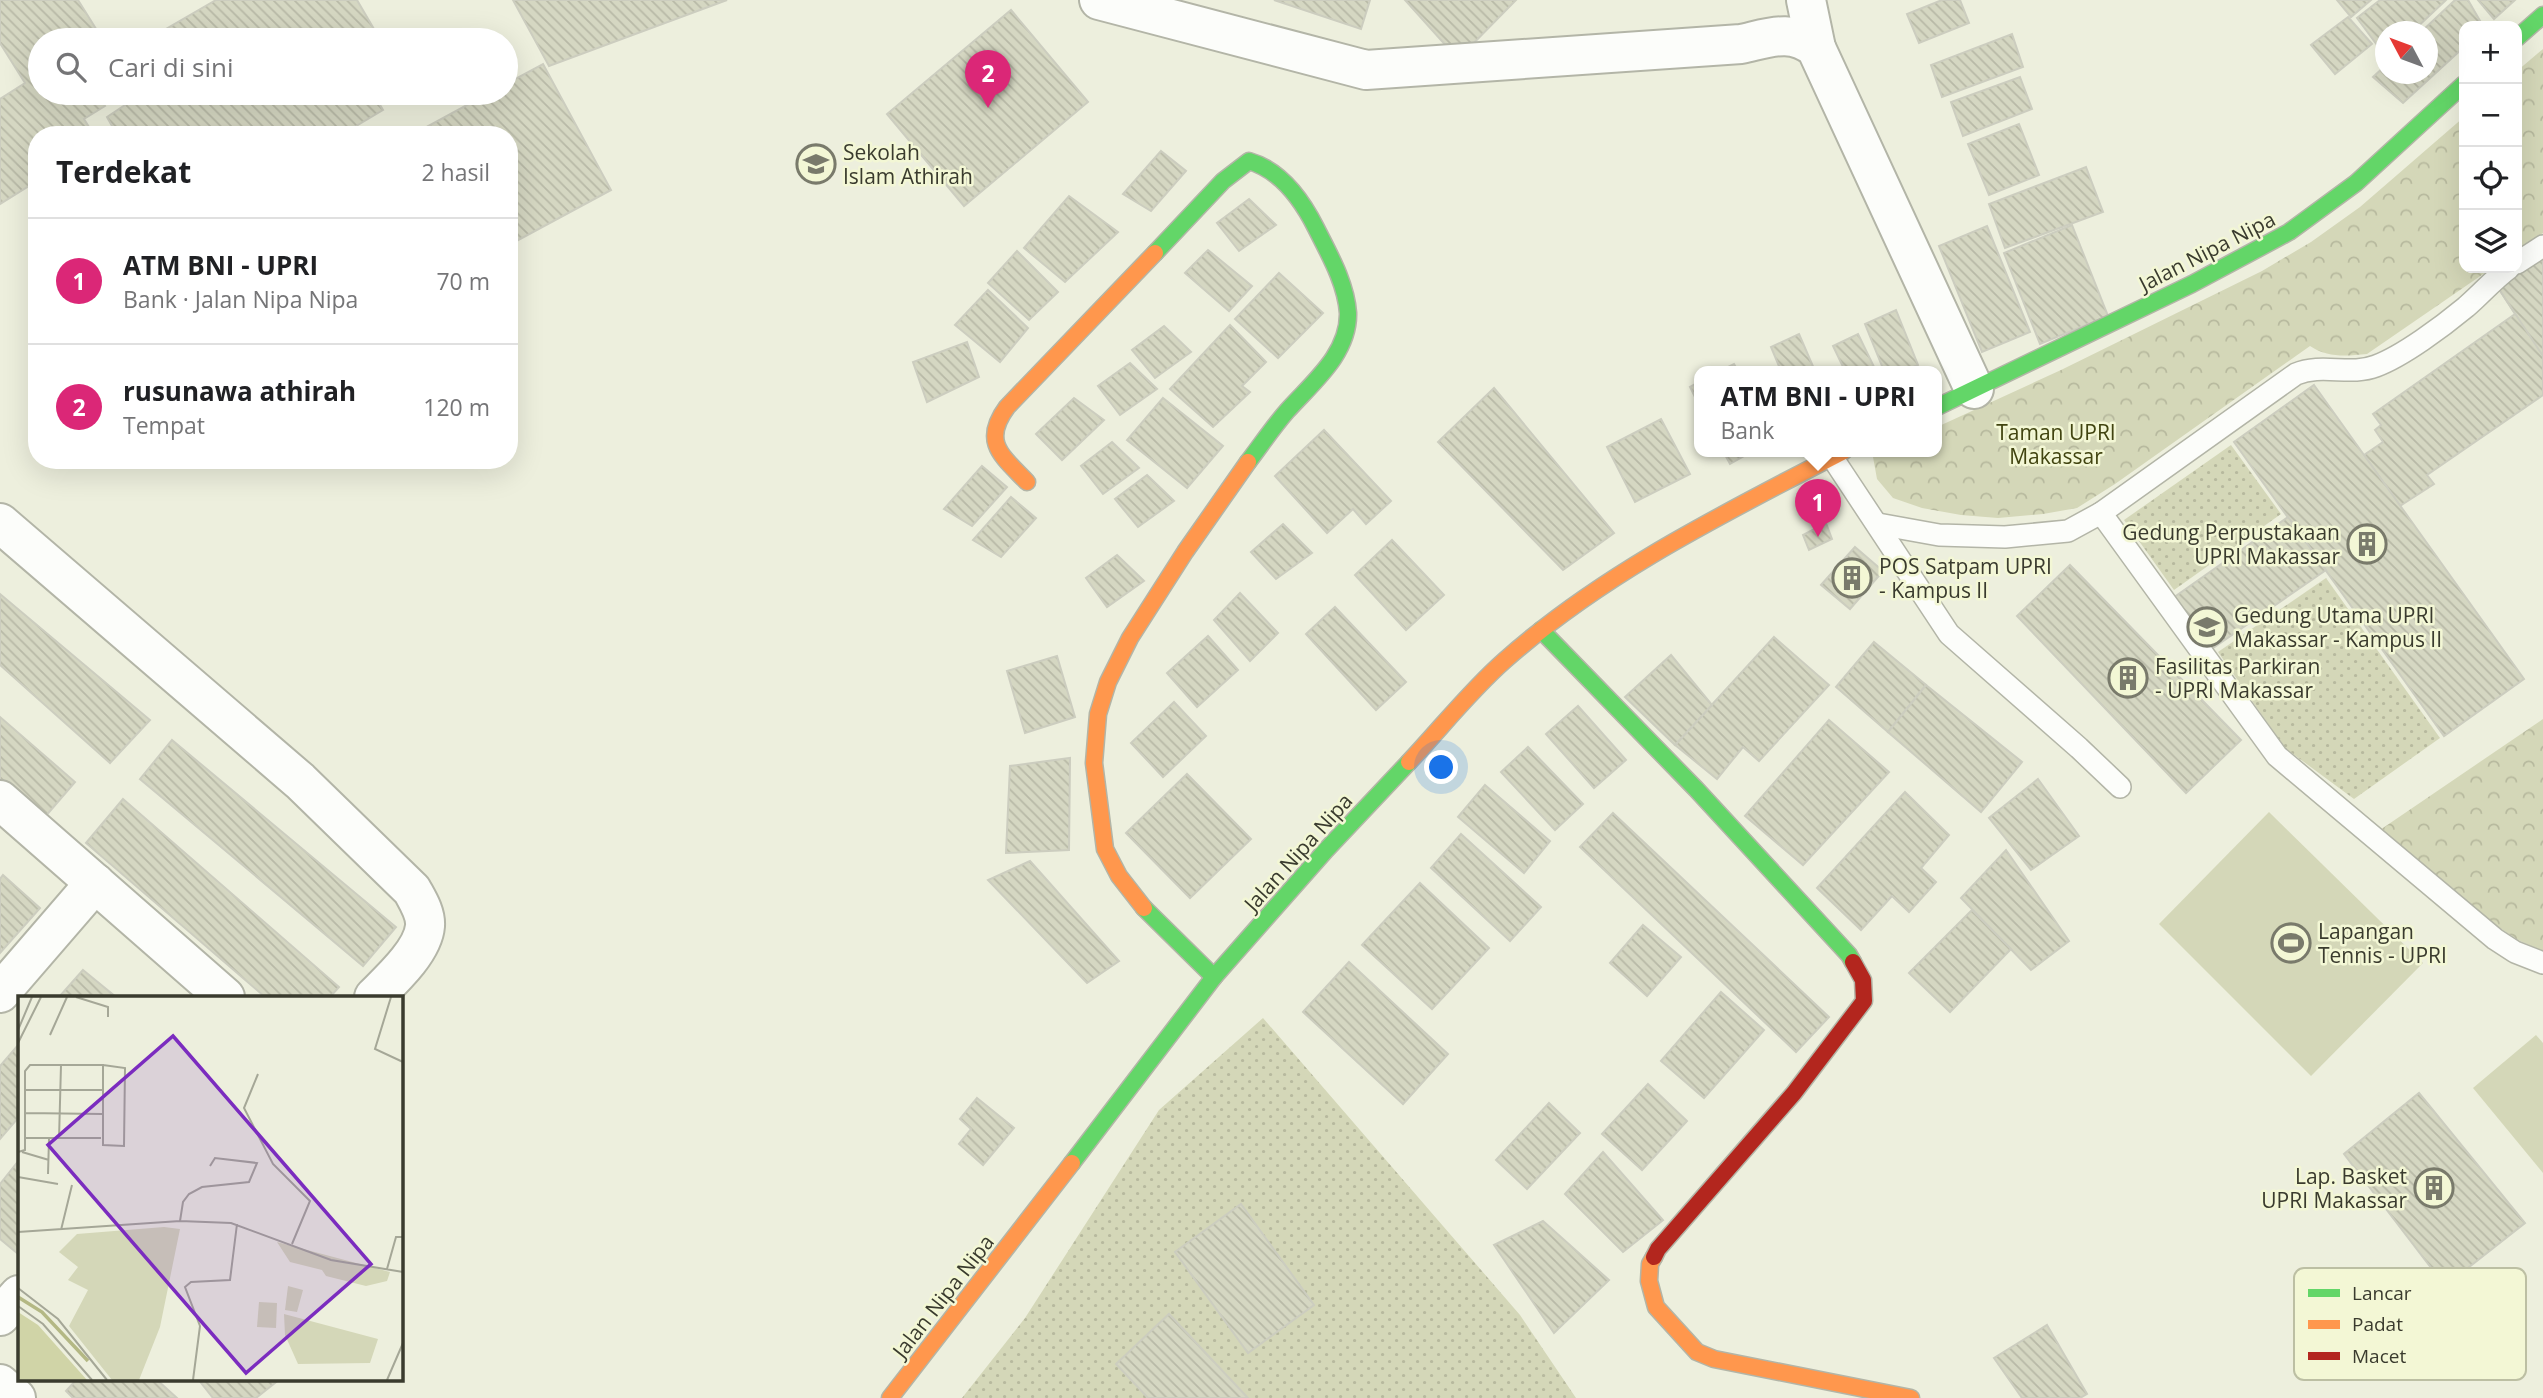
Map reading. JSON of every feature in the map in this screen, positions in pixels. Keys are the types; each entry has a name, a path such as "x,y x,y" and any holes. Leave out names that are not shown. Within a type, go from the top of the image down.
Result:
{"street":[{"path":"1099,0 1366,70 1741,44 1787,35 1804,38 1816,48"},
{"path":"1806,0 1816,48 1974,389"},
{"path":"2522,34 2543,15"},
{"name":"Jalan Nipa Nipa","path":"1942,405 2192,284 2289,232 2356,183 2459,90"},
{"path":"1027,482 1003,456 993,433 1007,407 1223,181 1250,161 1267,169 1304,205 1342,285 1347,327 1337,354 1283,414 1238,474 1119,654 1098,714 1092,772 1107,857 1145,913 1214,977"},
{"name":"Jalan Nipa Nipa","path":"890,1398 1214,977 1326,850 1504,661 1541,630 1684,535 1832,457"},
{"path":"0,523 300,781 412,890 421,907 425,924 423,934 408,961 375,996"},
{"path":"1541,630 1794,894 1849,955 1865,988 1864,1001 1794,1093 1658,1249 1650,1264 1649,1280 1656,1307 1697,1352 1714,1359 1911,1398"},
{"path":"0,800 224,996"},
{"path":"0,993 95,883"},
{"path":"0,1272 18,1289"},
{"path":"0,1316 18,1297"},
{"path":"0,1384 16,1398"}],"lane":[{"path":"2522,259 2543,246"},
{"path":"1878,524 1938,535 2005,537 2068,531 2101,513 2296,374 2314,368 2369,369 2380,365 2401,354 2466,307 2490,282 2503,273"},
{"path":"1840,457 1878,524 1949,634 2079,748 2120,788"},
{"path":"2101,513 2277,756 2496,939 2515,952 2543,963"}],"green space":[{"path":"2543,49 2543,233 2522,248 2522,84 2522,67"},
{"name":"Taman UPRI Makassar","path":"2459,121 2459,273 2485,273 2367,354 2344,356 2310,346 2077,508 1998,518 1961,515 1922,508 1893,498 1877,479 1873,457 1942,457 1942,425 2061,370 2262,271 2311,242 2360,207"},
{"name":"Taman UPRI Makassar","path":"2231,445 2281,514 2174,590 2124,520"},
{"path":"2326,578 2440,738 2354,799 2285,748 2218,652"},
{"path":"2543,719 2543,951 2518,940 2497,926 2380,830"},
{"name":"Lapangan Tennis - UPRI","path":"2269,812 2423,963 2311,1076 2159,924"},
{"path":"1263,1018 1520,1315 1576,1398 962,1398 1025,1318 1159,1110"},
{"path":"2536,1035 2543,1043 2543,1173 2473,1088"}],"building":[{"path":"0,0 78,0 96,28 28,28 28,105 105,106 84,119 88,126 28,126 28,187 0,204 0,99 25,83 0,43"},
{"path":"216,0 357,0 373,28 168,28"},
{"path":"513,0 727,0 549,66"},
{"path":"1274,0 1370,0 1361,29"},
{"path":"1405,0 1516,0 1458,59"},
{"path":"1942,0 1960,0 1969,23 1919,43 1907,14"},
{"path":"2337,0 2371,0 2351,17"},
{"path":"2380,0 2446,0 2424,21 2375,21 2375,42 2357,18"},
{"path":"2455,0 2468,0 2480,21 2459,21 2459,52 2438,71 2438,21 2433,21"},
{"path":"2478,0 2515,0 2494,19"},
{"path":"1011,10 1088,102 964,206 887,114"},
{"path":"2348,17 2372,44 2335,74 2311,45"},
{"path":"2012,34 2023,67 1942,97 1931,65"},
{"path":"543,64 611,190 518,240 518,126 428,126 467,105 518,105 518,78"},
{"path":"2020,77 2032,109 1963,136 1951,102"},
{"path":"2381,84 2424,84 2403,103"},
{"path":"125,105 380,105 383,110 356,126 112,126 107,117"},
{"path":"2019,124 2039,175 1989,195 1968,144"},
{"path":"1161,151 1186,171 1151,211 1123,194"},
{"path":"2086,167 2103,212 2005,248 1989,204"},
{"path":"1069,196 1118,232 1065,282 1024,248"},
{"path":"1249,199 1276,225 1239,251 1217,223"},
{"path":"2072,225 2108,316 2040,344 2004,253"},
{"path":"1987,226 2030,332 1982,352 1939,246"},
{"path":"1208,250 1252,286 1229,311 1185,273"},
{"path":"1017,251 1058,292 1029,320 988,283"},
{"path":"2543,255 2543,395 2427,475 2434,484 2400,506 2364,455 2383,442 2375,430 2381,425 2373,414 2515,314 2497,286 2516,273 2522,273 2522,269"},
{"path":"2543,255 2543,356 2497,286 2516,273 2522,273 2522,269"},
{"path":"1279,273 1323,313 1278,358 1235,319"},
{"path":"988,290 1028,328 1000,362 955,325"},
{"path":"1896,310 1918,365 1882,366 1865,324"},
{"path":"1230,325 1266,362 1242,386 1250,392 1213,427 1170,389"},
{"path":"1164,326 1191,352 1155,378 1132,350"},
{"path":"1799,334 1813,366 1779,366 1771,347"},
{"path":"1858,334 1874,366 1843,366 1833,346"},
{"path":"967,342 979,377 927,402 913,362"},
{"path":"1130,363 1157,389 1120,415 1098,386"},
{"name":"Gedung Perpustakaan UPRI Makassar","path":"2314,385 2524,679 2444,736 2234,442"},
{"path":"1494,388 1614,533 1563,570 1438,442"},
{"path":"1074,398 1104,420 1062,460 1036,434"},
{"path":"1163,398 1223,446 1187,488 1127,440"},
{"path":"1661,419 1690,474 1635,502 1607,447"},
{"path":"1324,430 1391,501 1366,524 1353,509 1327,533 1275,476"},
{"path":"1112,442 1139,468 1103,494 1081,466"},
{"path":"1726,457 1742,457 1730,464"},
{"path":"982,466 1007,487 972,526 944,509"},
{"path":"1147,475 1174,501 1138,527 1115,499"},
{"path":"1011,497 1036,518 1001,557 973,540"},
{"path":"2288,517 2326,570 2210,650 2173,598"},
{"path":"1826,523 1832,539 1809,550 1803,535"},
{"path":"1283,524 1312,553 1276,579 1251,552"},
{"path":"1392,540 1444,595 1406,630 1355,575"},
{"name":"POS Satpam UPRI - Kampus II","path":"1855,547 1883,571 1850,609 1821,585"},
{"path":"1117,555 1144,581 1107,607 1086,578"},
{"name":"Fasilitas Parkiran - UPRI Makassar","path":"2070,565 2241,740 2186,793 2017,616"},
{"path":"1240,593 1278,633 1250,661 1214,620"},
{"path":"0,594 150,720 110,763 0,665"},
{"path":"1335,607 1406,682 1376,710 1306,634"},
{"path":"1208,636 1238,670 1197,707 1167,673"},
{"path":"1774,637 1829,685 1759,761 1743,747 1717,779 1675,745"},
{"path":"1874,642 1926,685 1888,732 1836,687"},
{"path":"1671,655 1712,705 1675,745 1625,697"},
{"path":"1057,656 1075,717 1025,733 1007,671"},
{"path":"1926,685 2022,762 1981,812 1888,732"},
{"path":"1174,702 1206,736 1163,777 1131,743"},
{"path":"1578,706 1626,760 1594,788 1546,734"},
{"path":"0,717 75,782 44,818 0,779"},
{"path":"1829,720 1889,772 1803,865 1745,816"},
{"path":"172,740 396,927 363,966 140,779"},
{"path":"1528,747 1583,804 1555,830 1501,772"},
{"path":"1070,758 1069,850 1006,853 1010,766"},
{"path":"1187,774 1251,839 1190,898 1126,833"},
{"path":"2038,779 2079,836 2031,870 1989,818"},
{"path":"1485,785 1550,841 1524,873 1458,817"},
{"path":"1905,792 1949,835 1921,868 1936,882 1909,912 1892,896 1861,930 1817,888"},
{"path":"123,799 339,987 331,996 264,996 86,843"},
{"path":"1613,813 1829,1017 1796,1052 1580,847"},
{"path":"1461,834 1541,907 1510,941 1431,868"},
{"path":"2006,850 2069,941 2031,970 1961,898"},
{"path":"1030,861 1119,961 1087,983 988,880"},
{"path":"3,875 40,908 0,953 0,879"},
{"path":"1420,883 1489,948 1432,1009 1362,945"},
{"path":"1972,910 2011,949 1950,1012 1909,973"},
{"path":"1643,925 1681,957 1647,996 1610,963"},
{"path":"1349,962 1448,1054 1403,1104 1303,1012"},
{"path":"83,970 115,996 60,996"},
{"path":"1721,992 1764,1030 1704,1098 1661,1061"},
{"path":"18,1045 18,1118 0,1139 0,1066"},
{"path":"1648,1084 1687,1121 1642,1170 1602,1134"},
{"name":"Lap. Basket UPRI Makassar","path":"2419,1093 2525,1223 2468,1268 2431,1268 2344,1154"},
{"path":"977,1098 1014,1128 983,1165 959,1144 971,1129 960,1119"},
{"path":"1549,1103 1580,1133 1527,1189 1496,1160"},
{"path":"1603,1152 1663,1220 1623,1252 1565,1194"},
{"path":"18,1161 17,1253 0,1239 0,1184"},
{"path":"1241,1204 1314,1305 1248,1353 1175,1252"},
{"path":"1543,1221 1609,1280 1554,1333 1494,1245"},
{"path":"1169,1314 1248,1398 1148,1398 1116,1364"},
{"path":"2047,1325 2087,1394 2080,1398 2022,1398 1994,1358"},
{"path":"76,1380 157,1380 177,1398 73,1398 66,1391"},
{"path":"199,1380 279,1380 256,1398 213,1398"}],"traffic: fast":[{"path":"2522,34 2543,15"},
{"path":"1942,405 2192,284 2289,232 2356,183 2459,89"},
{"path":"1155,253 1223,181 1249,161 1271,171 1289,187 1310,217 1336,269 1348,313 1342,342 1327,367 1282,417 1248,462"},
{"path":"1541,630 1696,789 1853,962"},
{"path":"1072,1163 1214,977 1326,850 1409,762"},
{"path":"1144,908 1214,977"}],"traffic: slow":[{"path":"1027,482 998,448 995,439 999,419 1007,407 1155,253"},
{"path":"1409,762 1491,673 1583,599 1711,521 1833,457"},
{"path":"1144,908 1119,876 1105,849 1094,763 1098,714 1108,682 1130,638 1185,552 1248,462"},
{"path":"890,1398 1072,1163"},
{"path":"1654,1257 1650,1264 1649,1281 1656,1307 1697,1352 1714,1359 1911,1398"}],"traffic: jam":[{"path":"1654,1257 1658,1249 1794,1093 1864,1001 1863,980 1853,962"}],"place":[{"name":"rusunawa athirah","path":"988,108"},
{"name":"Sekolah Islam Athirah","path":"816,164"},
{"name":"ATM BNI - UPRI","path":"1818,537"},
{"name":"Gedung Perpustakaan UPRI Makassar","path":"2367,544"},
{"name":"POS Satpam UPRI - Kampus II","path":"1852,578"},
{"name":"Gedung Utama UPRI Makassar - Kampus II","path":"2207,627"},
{"name":"Fasilitas Parkiran - UPRI Makassar","path":"2128,678"},
{"name":"Lapangan Tennis - UPRI","path":"2291,943"},
{"name":"Lap. Basket UPRI Makassar","path":"2434,1188"}]}
